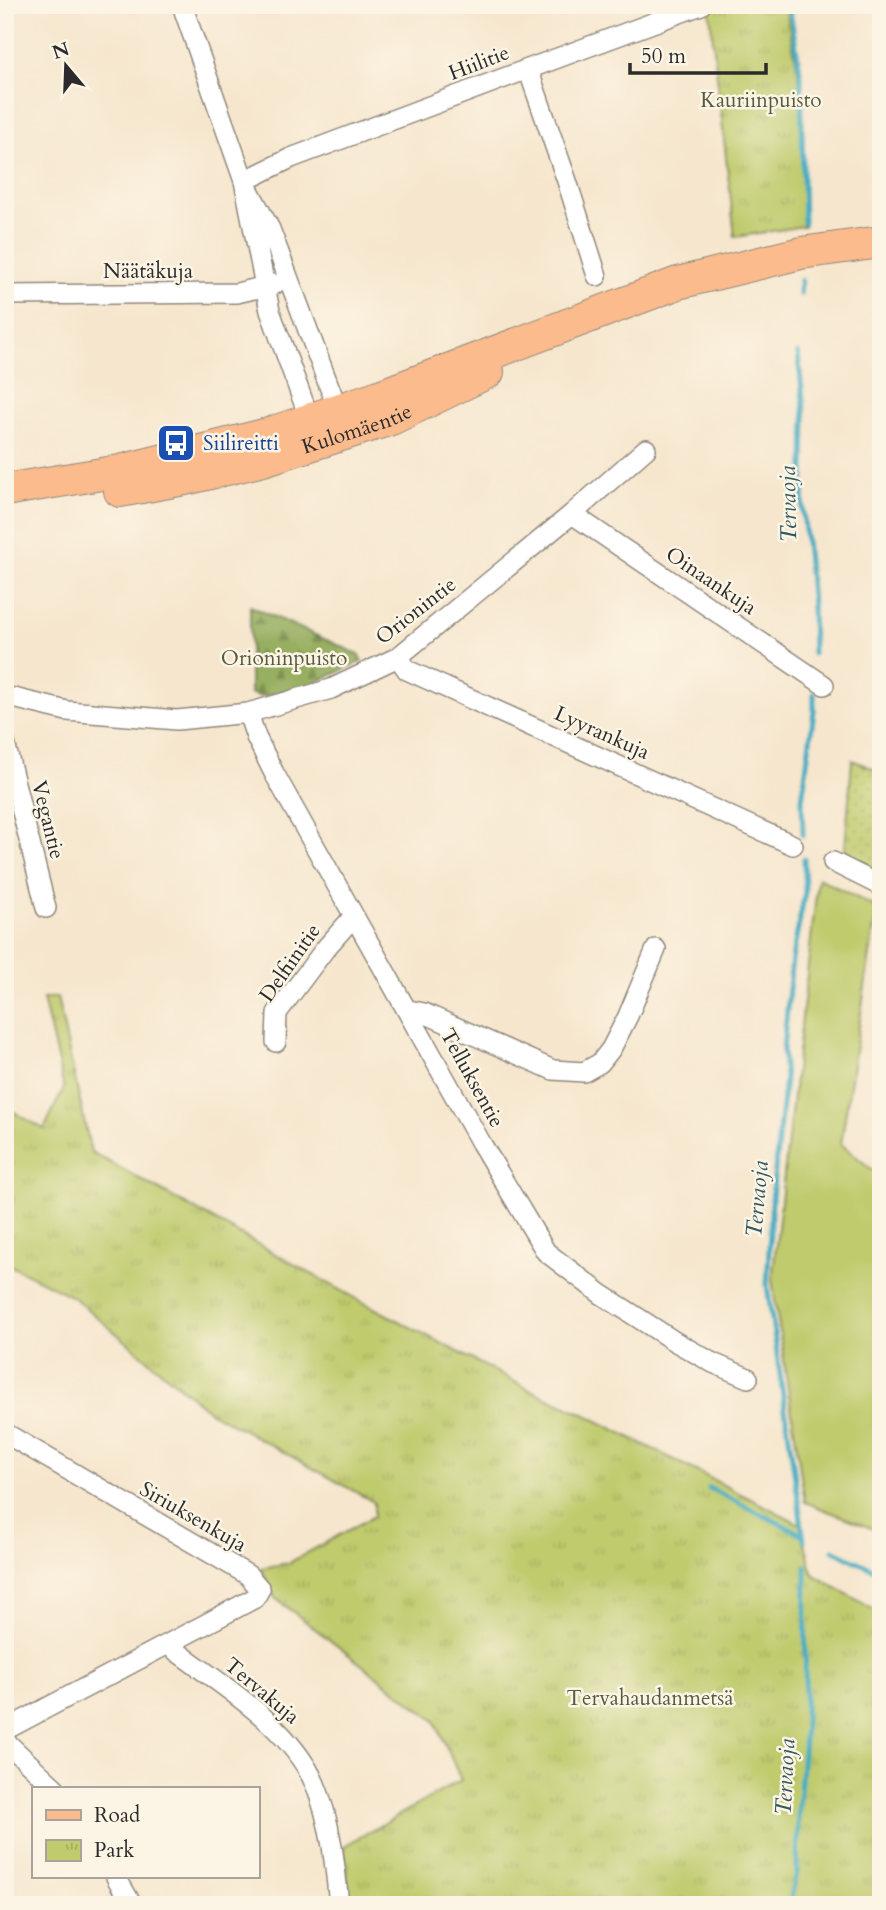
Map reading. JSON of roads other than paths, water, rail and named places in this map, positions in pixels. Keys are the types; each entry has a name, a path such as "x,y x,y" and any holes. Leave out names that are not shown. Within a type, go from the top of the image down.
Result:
{"main road":[{"name":"Kulomäentie","path":"5,503 33,504 82,498 190,478 263,460 327,423 607,309 678,283 801,253 881,242"},
{"name":"Kulomäentie","path":"5,490 120,471 268,434 327,423"}],"street":[{"path":"182,5 244,181 270,311 327,423"},
{"path":"528,69 701,5"},
{"name":"Hiilitie","path":"244,181 291,158 528,69 597,276"},
{"path":"244,181 270,229 289,279 327,423"},
{"name":"Näätäkuja","path":"5,295 237,293 264,288 289,279"},
{"name":"Orionintie","path":"5,696 67,711 177,720 248,713 331,689 398,657 572,514 646,449"},
{"name":"Oinaankuja","path":"572,514 824,685"},
{"name":"Lyyrankuja","path":"398,657 407,670 793,845"},
{"name":"Telluksentie","path":"248,713 256,737 274,773 409,1010 481,1143 546,1252 601,1294 674,1341 713,1363 748,1378"},
{"name":"Vegantie","path":"5,743 46,908"},
{"path":"832,862 881,886"},
{"name":"Delfiinitie","path":"276,1042 277,1013 325,949 354,916"},
{"path":"409,1010 424,1013 553,1070 584,1072 600,1063 611,1049 656,949"},
{"name":"Siriuksenkuja","path":"5,1433 248,1575 260,1589 255,1598 168,1645"},
{"path":"5,1730 168,1645"},
{"name":"Tervakuja","path":"168,1645 275,1727 294,1749 314,1781 319,1796 333,1850 340,1905"},
{"path":"5,1741 54,1787"},
{"path":"117,1878 132,1905"}],"waterway":[{"name":"Tervaoja","path":"789,5 801,77 804,223"},
{"path":"800,294 801,280"},
{"name":"Tervaoja","path":"798,353 805,419 803,510 812,603 813,654"},
{"name":"Tervaoja","path":"803,835 802,800 814,694"},
{"name":"Tervaoja","path":"804,859 805,892 792,959 783,1050 785,1078 772,1197 767,1285 804,1540"},
{"path":"709,1488 803,1535"},
{"path":"833,1550 881,1573"},
{"name":"Tervaoja","path":"789,1905 797,1873 805,1725 806,1566"}],"place":[{"name":"Siilireitti","path":"176,443"}],"park label":[{"name":"Kauriinpuisto","path":"761,100"},
{"name":"Orioninpuisto","path":"284,658"},
{"name":"Tervahaudanmetsä","path":"650,1698"}]}
